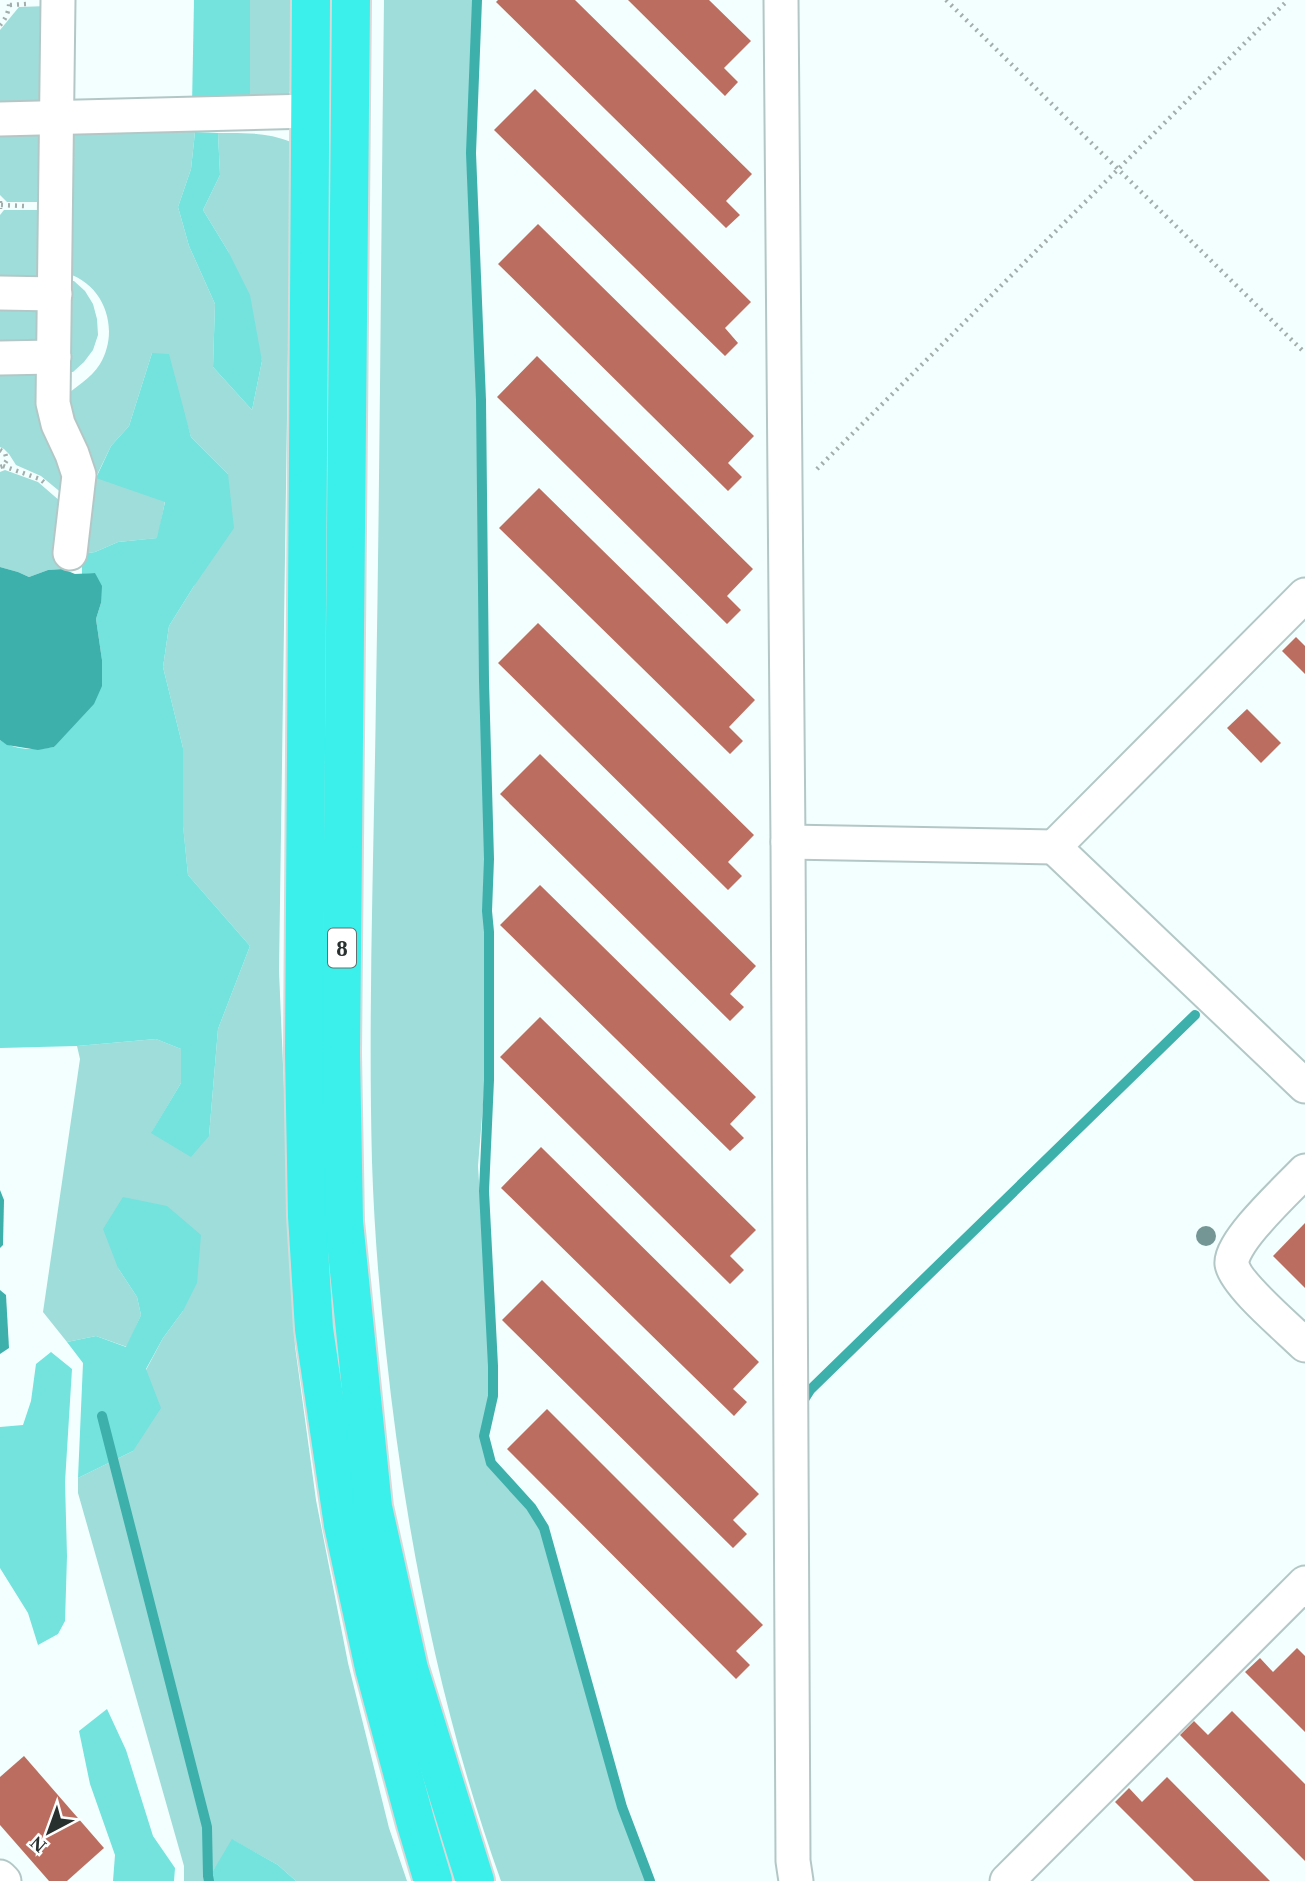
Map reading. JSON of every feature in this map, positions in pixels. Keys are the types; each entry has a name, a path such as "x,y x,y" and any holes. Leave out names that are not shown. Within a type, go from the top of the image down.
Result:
{"highway":[{"name":"8","path":"311,0 304,1054 307,1216 314,1329 342,1525 374,1668 433,1881"},
{"name":"8","path":"351,0 341,1054 344,1222 373,1507 409,1669 474,1881"}],"street":[{"path":"58,0 53,402 58,424 79,475 70,553"},
{"path":"781,0 793,1861 796,1881"},
{"path":"0,120 310,111"},
{"path":"0,293 55,294"},
{"path":"0,358 54,357"},
{"path":"1054,847 1305,594"},
{"path":"788,842 1054,847 1305,1086"},
{"path":"1305,1171 1244,1236 1233,1252 1232,1266 1245,1287 1305,1345"},
{"path":"1007,1881 1305,1583"},
{"path":"0,1877 4,1881"}],"path":[{"path":"0,25 8,10 9,0"},
{"path":"946,0 1305,353"},
{"path":"785,478 812,474 1287,0"},
{"path":"0,201 0,209"},
{"path":"0,450 5,453 7,460 2,467 40,479 76,509"}],"shaded area":[{"path":"194,0 250,0 250,105 192,106"},
{"path":"250,0 292,0 292,85 289,94 250,105"},
{"path":"384,0 473,0 468,154 478,402 486,859 485,1080 478,1166 491,1369 490,1396 481,1436 489,1465 528,1509 541,1530 620,1809 646,1881 501,1881 479,1817 443,1686 403,1486 377,1257 371,1104"},
{"path":"48,6 51,101 0,106 0,30 19,7"},
{"path":"195,132 191,169 178,207 189,246 215,304 213,367 252,410 262,361 228,251 203,210 220,175 218,133 264,135 291,142 279,971 295,1346 316,1500 348,1663 389,1828 407,1881 296,1881 278,1865 233,1840 207,1881 184,1881 184,1866 78,1493 78,1478 133,1451 146,1370 163,1338 183,1311 118,1268 137,1297 141,1315 127,1347 96,1336 67,1342 43,1312 80,1059 77,1046 156,1039 181,1049 181,1083 152,1132 209,1136 218,1029 250,946 188,875 183,826 183,748 163,667 169,626 194,586 228,474 191,437 180,401 152,353 129,426 111,446 96,477 165,501 158,538 118,542 95,552 82,554 64,398 100,364 109,336 105,308 98,296 89,285 77,277 62,272 64,133"},
{"path":"195,132 218,133 220,175 203,210 250,295 262,361 252,410 213,367 215,304 189,246 178,207 191,169"},
{"path":"0,134 48,135 44,202 7,202 0,195"},
{"path":"4,210 45,210 49,282 0,287 0,215"},
{"path":"62,280 74,281 85,291 93,304 97,319 98,335 93,350 73,372 61,372"},
{"path":"0,301 44,301 49,344 0,349"},
{"path":"152,353 169,354 191,437 228,474 234,528 169,626 163,667 183,748 183,825 188,875 250,946 218,1029 209,1136 191,1157 151,1133 181,1083 181,1049 156,1039 77,1046 0,1048 0,740 26,749 54,747 102,660 96,619 101,603 95,573 82,574 82,554 95,552 118,542 157,538 165,502 96,478 111,446 129,426"},
{"path":"0,363 49,364 69,499 41,476 16,465 0,447"},
{"path":"5,470 38,482 68,508 63,569 48,570 29,577 0,567 0,472"},
{"path":"0,567 29,577 48,570 63,569 75,574 95,573 102,586 96,619 102,660 102,686 94,704 54,747 38,750 7,745 0,740"},
{"path":"0,1190 4,1200 3,1245 0,1248"},
{"path":"123,1197 167,1206 201,1235 197,1283 183,1311 163,1338 146,1369 161,1408 133,1451 78,1478 83,1363 67,1342 96,1336 126,1347 141,1315 137,1297 118,1268 103,1229"},
{"path":"0,1290 6,1295 9,1348 0,1354"},
{"path":"51,1352 72,1369 65,1482 65,1621 58,1634 38,1645 28,1613 0,1568 0,1427 23,1425 31,1401 36,1364"},
{"path":"107,1709 126,1750 153,1836 175,1868 174,1881 113,1881 115,1855 90,1784 79,1731"},
{"path":"232,1839 278,1865 296,1881 207,1881"}],"building":[{"path":"575,0 752,174 726,201 740,215 726,228 496,2"},
{"path":"628,0 709,0 751,41 724,68 738,82 725,96"},
{"path":"535,89 751,302 725,328 738,343 725,356 494,130"},
{"path":"538,224 754,436 728,463 742,477 728,491 498,264"},
{"path":"537,356 753,569 727,596 741,610 727,624 497,397"},
{"path":"539,488 755,700 729,727 743,741 730,754 499,528"},
{"path":"538,623 754,835 728,862 742,876 728,890 498,663"},
{"path":"1296,637 1305,646 1305,674 1282,651"},
{"path":"1247,709 1281,743 1261,763 1227,728"},
{"path":"540,754 756,966 730,994 744,1007 730,1021 500,794"},
{"path":"540,885 756,1097 730,1124 744,1138 730,1151 500,925"},
{"path":"540,1017 756,1230 730,1256 744,1270 730,1284 500,1057"},
{"path":"541,1147 759,1362 733,1389 747,1402 734,1416 501,1188"},
{"path":"1305,1223 1305,1288 1273,1256"},
{"path":"542,1280 759,1494 733,1520 747,1534 733,1548 502,1320"},
{"path":"547,1409 763,1625 736,1651 750,1665 736,1679 507,1449"},
{"path":"1297,1648 1305,1656 1305,1732 1245,1672 1260,1658 1273,1672"},
{"path":"1232,1711 1305,1784 1305,1861 1180,1735 1194,1721 1208,1735"},
{"path":"24,1756 104,1848 67,1881 49,1881 0,1825 0,1777"},
{"path":"1167,1777 1270,1881 1194,1881 1115,1802 1129,1788 1142,1802"}],"waterway":[{"path":"477,0 471,153 481,400 489,859 489,1080 484,1191 493,1366 493,1396 484,1436 491,1463 531,1507 544,1528 622,1807 650,1881"},
{"path":"803,1405 810,1390 1195,1015"},
{"path":"102,1416 207,1827 209,1881"}]}
